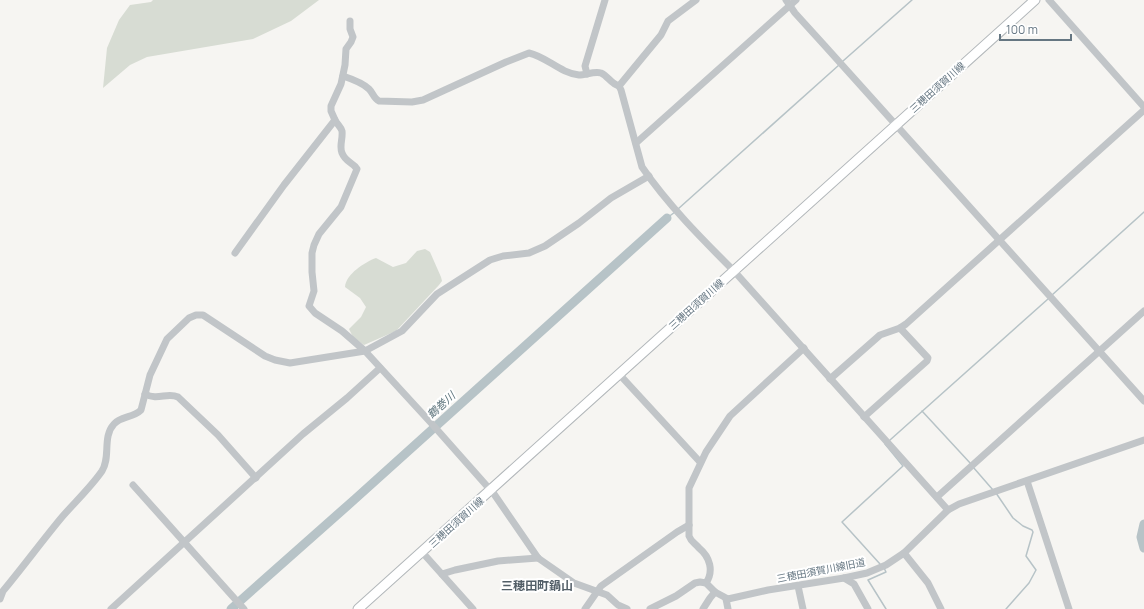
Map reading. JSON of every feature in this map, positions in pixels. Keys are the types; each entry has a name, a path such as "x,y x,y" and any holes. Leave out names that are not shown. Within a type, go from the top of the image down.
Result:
{"main road":[{"name":"三穂田須賀川線","path":"358,609 491,491 734,270 1035,0"}],"street":[{"path":"587,74 585,66 605,0"},
{"path":"619,86 661,35 668,21 696,0"},
{"path":"636,143 788,3 796,0"},
{"path":"830,379 880,335 900,328 1144,108 1049,0"},
{"path":"788,3 1144,401"},
{"path":"350,21 350,29 353,37 346,49 343,76 338,92 331,106 331,113 342,131 341,149 343,154 346,160 356,166 357,169 341,207 319,234 314,245 312,253 314,291 309,306 315,313 342,331 365,351 432,424 491,491 538,558 574,583 606,595 620,606 627,609"},
{"path":"343,76 363,84 369,89 377,100 412,102 423,100 529,53 547,60 568,72 579,75 602,74 615,85 619,86 642,167 710,247 734,270 948,510"},
{"path":"235,253 284,185 335,120"},
{"path":"0,599 3,591 61,518 102,471 106,460 108,436 111,428 120,420 140,412 150,375 167,339 189,318 196,315 203,315 266,356 275,360 290,363 304,362 365,351 402,331 437,294 490,260 503,256 529,253 544,246 579,224 611,198 649,176"},
{"path":"937,497 1144,311"},
{"path":"864,417 927,361 928,358 900,328"},
{"path":"706,583 710,572 709,562 702,551 690,540 689,488 700,462 730,416 804,348"},
{"path":"111,609 303,434 347,398 380,368"},
{"path":"619,374 700,462"},
{"path":"145,394 152,398 171,395 178,397 218,435 256,478"},
{"name":"三穂田須賀川線旧道","path":"726,599 732,599 768,590 867,573 886,565 904,553 948,510 959,504 1144,440"},
{"path":"1027,481 1069,609"},
{"path":"134,486 243,607"},
{"path":"585,609 601,586 689,525"},
{"path":"422,552 473,609"},
{"path":"904,553 928,583 941,609"},
{"path":"442,574 498,561 538,558"},
{"path":"844,578 854,584 868,609"},
{"path":"650,609 676,596 696,582 706,583 715,592 726,599 728,609"},
{"path":"798,586 803,609"},
{"path":"703,609 715,592"}],"shaded area":[{"path":"153,0 319,0 291,21 253,39 147,57 130,65 103,88 107,48 119,20 130,5 151,2"},
{"path":"425,249 430,252 442,281 396,331 364,345 353,337 349,329 361,317 366,307 360,298 345,287 346,282 352,273 357,269 376,258 393,267 406,263 417,251"}],"waterway":[{"path":"843,61 912,0"},
{"path":"678,209 839,65"},
{"path":"667,218 675,212"},
{"path":"1052,295 1144,212"},
{"name":"鶴巻川","path":"231,609 667,218"},
{"path":"890,440 1048,299"},
{"path":"922,411 971,464"},
{"path":"880,564 842,522 903,466 885,444"},
{"path":"973,467 993,490"},
{"path":"996,493 1013,518 1033,532 1026,556 1036,570 1029,583 1006,609"},
{"path":"1144,524 1141,537 1144,548"},
{"path":"884,568 886,572 868,580 886,609"}],"district":[{"name":"三穂田町鍋山","path":"537,586"}]}
